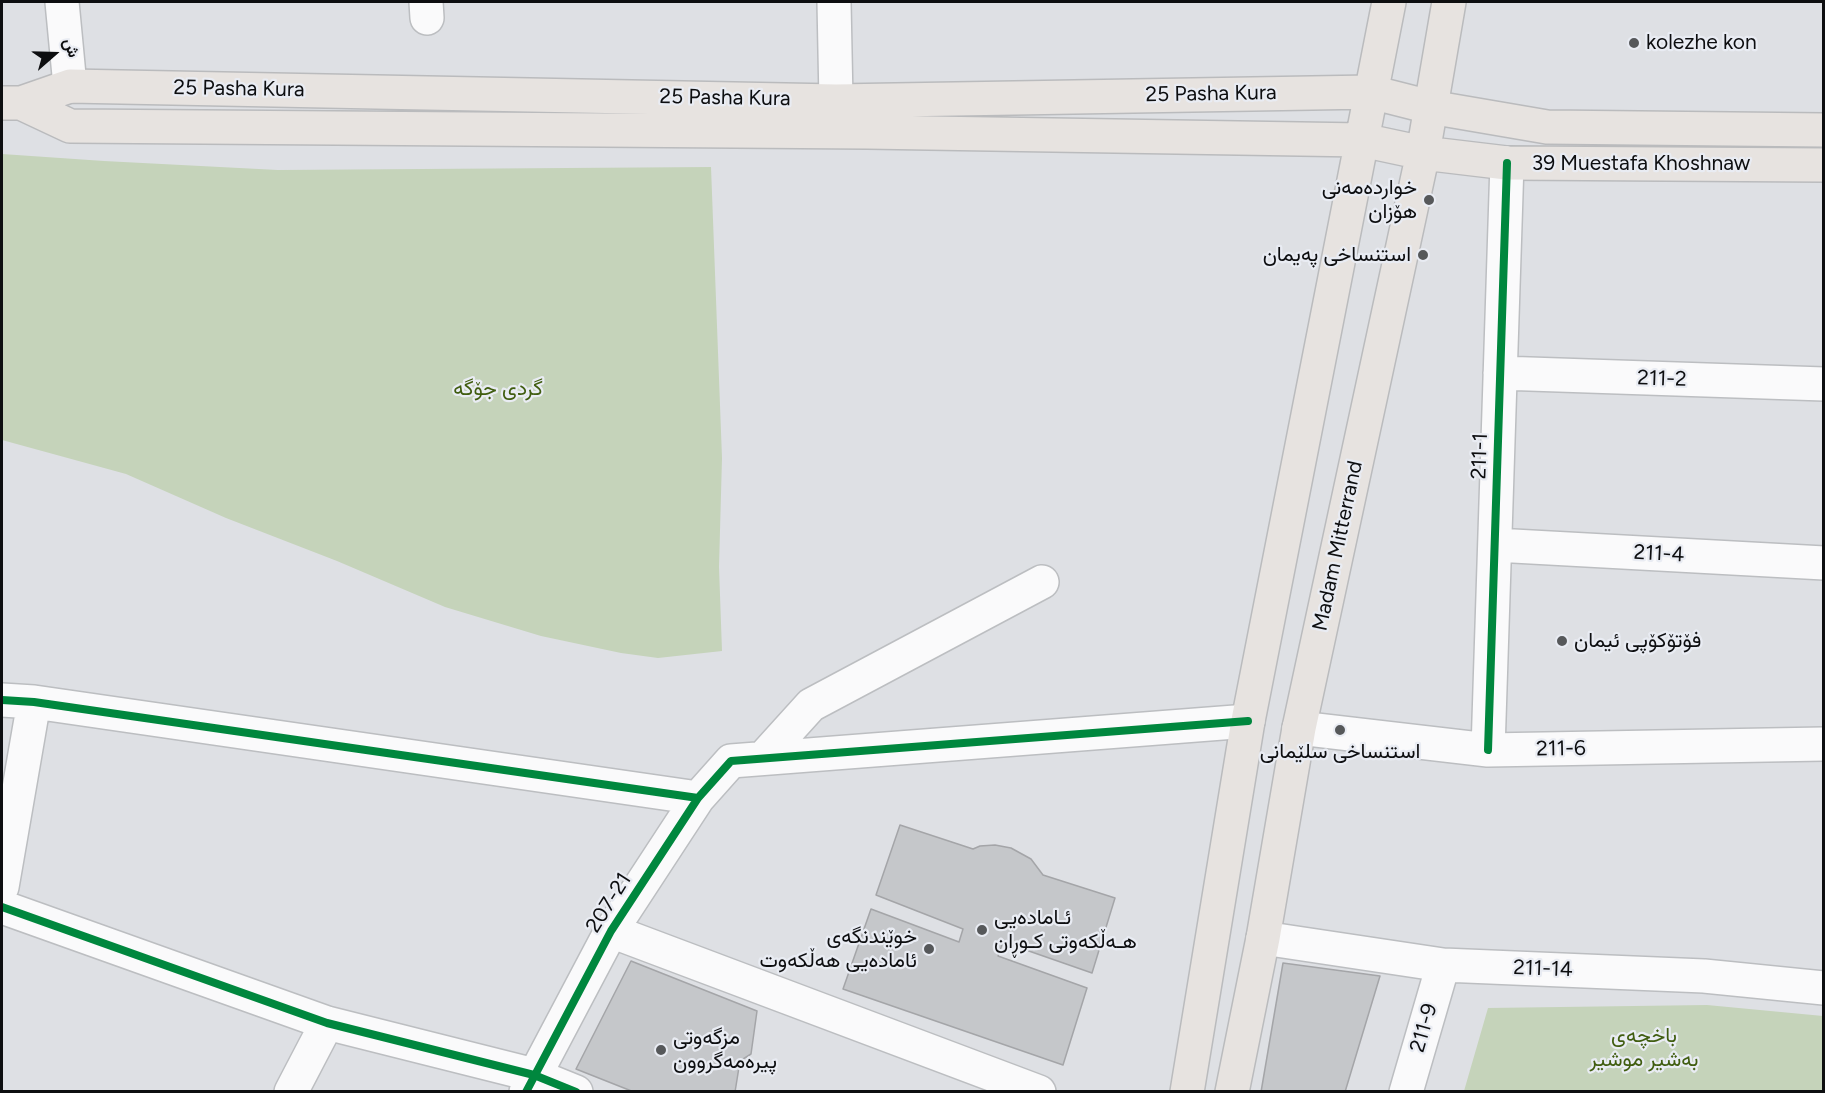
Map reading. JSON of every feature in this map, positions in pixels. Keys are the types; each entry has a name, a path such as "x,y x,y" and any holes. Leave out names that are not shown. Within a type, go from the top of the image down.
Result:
{"main road":[{"path":"1187,1092 1248,721 1389,2"},
{"name":"Madam Mitterrand","path":"1232,1092 1263,938 1299,728 1423,153 1449,2"},
{"name":"25 Pasha Kura","path":"11,103 70,86 836,100 1371,92 1430,107"},
{"name":"25 Pasha Kura","path":"11,103 70,126 843,132 1362,140 1423,153"},
{"name":"39 Muestafa Khoshnaw","path":"1430,107 1547,127 1824,130"},
{"name":"39 Muestafa Khoshnaw","path":"1423,153 1507,163 1824,165"}],"street":[{"path":"62,2 70,86"},
{"path":"834,2 836,100"},
{"name":"211-1","path":"1488,750 1507,163"},
{"name":"211-2","path":"1500,373 1824,384"},
{"name":"211-4","path":"1495,545 1824,563"},
{"path":"763,758 811,705 1042,582"},
{"path":"2,700 34,702 698,798"},
{"path":"2,888 34,702"},
{"path":"763,758 1248,721"},
{"name":"211-6","path":"1299,728 1488,750 1824,744"},
{"name":"207-21","path":"530,1083 610,931 698,798 731,761 763,758"},
{"path":"2,907 327,1023 530,1083 576,1092"},
{"path":"610,931 1039,1092"},
{"name":"211-14","path":"1263,938 1443,965 1704,976 1824,988"},
{"name":"211-9","path":"1406,1092 1443,965"},
{"path":"291,1092 327,1023"}],"green space":[{"name":"گردی جۆگە","path":"2,154 278,170 711,167 722,458 719,567 722,651 658,658 621,653 541,636 445,607 337,561 226,518 126,474 2,440"},
{"name":"باخچەی بەشیر موشیر","path":"1707,1005 1823,1016 1823,1091 1464,1091 1488,1008"}],"building":[{"name":"خوێندنگەی ئامادەیی هەڵکەوت","path":"900,825 973,849 995,845 1011,848 1031,859 1043,875 1115,898 1092,973 1003,942 998,956 1087,988 1063,1065 843,989 871,909 959,942 963,929 876,895"},
{"path":"631,961 757,1011 751,1054 740,1061 735,1092 634,1092 576,1069"},
{"path":"1283,963 1380,976 1345,1092 1261,1092"}],"cycle path":[{"path":"1488,750 1507,163"},
{"path":"2,700 34,702 698,798"},
{"path":"526,1092 611,931 698,798 731,761 1248,721"},
{"path":"2,907 327,1023 534,1075 576,1092"}],"place":[{"name":"kolezhe kon","path":"1634,43"},
{"name":"خواردە‌مە‌نی ھۆزان","path":"1429,200"},
{"name":"استنساخی پە‌یمان","path":"1423,255"},
{"name":"فۆتۆکۆپی ئیمان","path":"1562,641"},
{"name":"استنساخی سلێمانی","path":"1340,730"},
{"name":"ئـامادەیی هـەڵکەوتی کـوڕان","path":"982,930"},
{"name":"خوێندنگەی ئامادەیی هەڵکەوت","path":"929,949"},
{"name":"مزگەوتی پیرەمەگروون","path":"661,1050"}]}
